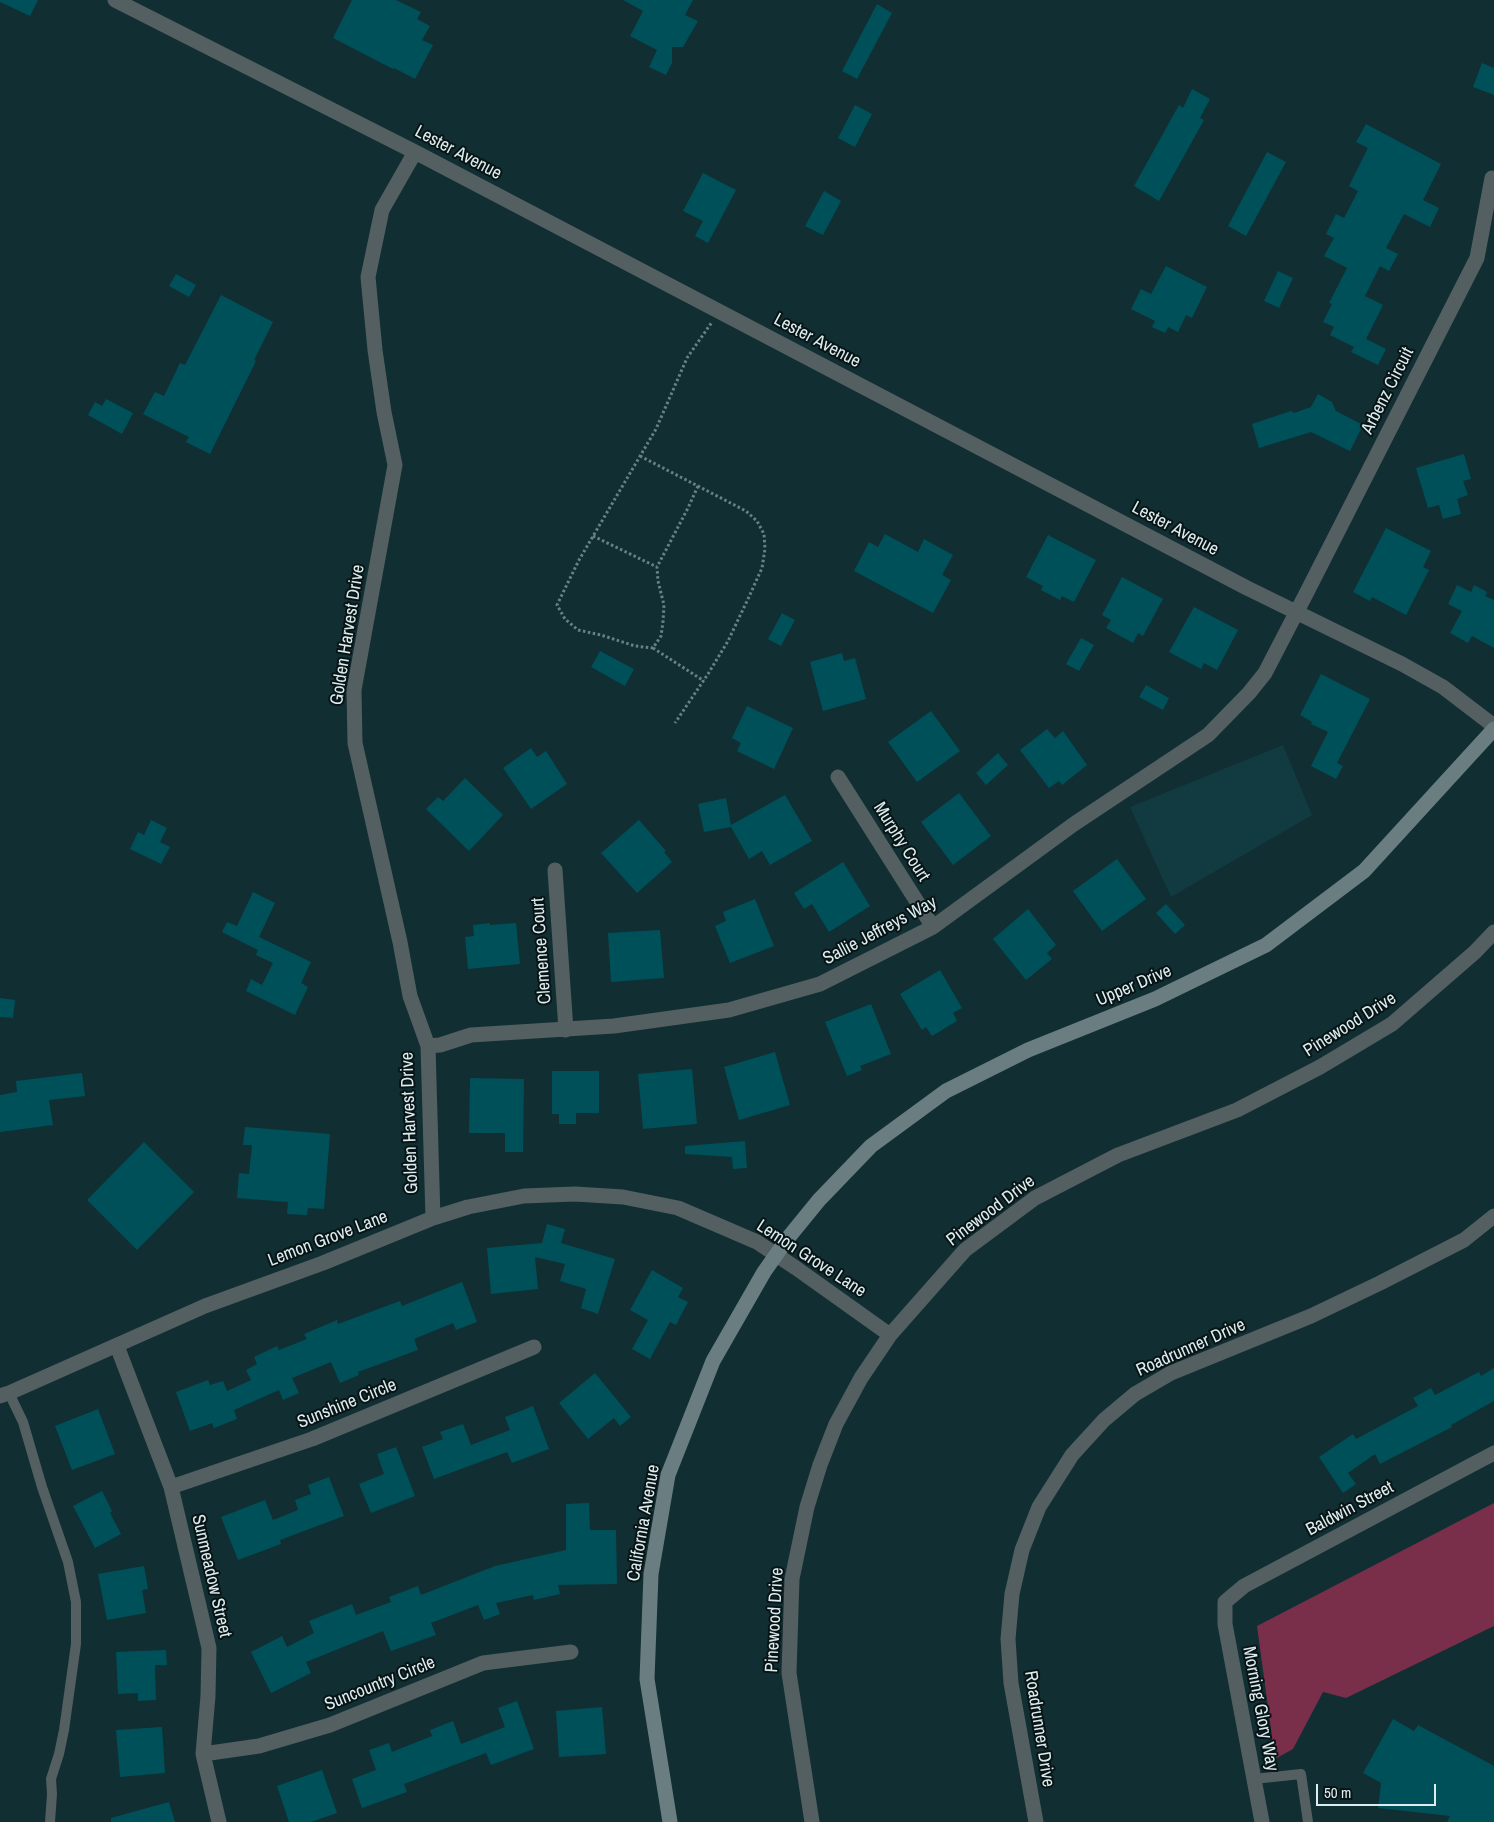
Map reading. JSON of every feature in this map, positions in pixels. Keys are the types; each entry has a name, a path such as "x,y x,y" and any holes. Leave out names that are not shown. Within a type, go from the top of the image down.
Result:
{"main road":[{"name":"Upper Drive","path":"776,1254 819,1200 871,1146 946,1091 1028,1050 1155,999 1266,945 1364,871 1494,728"},
{"name":"California Avenue","path":"670,1822 648,1679 651,1574 668,1476 713,1361 776,1254"}],"street":[{"name":"Lester Avenue","path":"115,0 133,4 1297,613 1402,664 1443,687 1494,728"},
{"name":"Golden Harvest Drive","path":"416,152 382,210 368,277 384,412 395,465 354,690 354,743 400,942 410,996 428,1046 433,1218"},
{"name":"Arbenz Circuit","path":"1297,613 1477,258 1492,178"},
{"name":"Sallie Jeffreys Way","path":"428,1046 440,1045 471,1035 614,1026 729,1010 820,984 933,927 1074,824 1208,735 1249,693 1265,673 1297,613"},
{"name":"Murphy Court","path":"838,777 933,927"},
{"name":"Clemence Court","path":"555,870 566,1030"},
{"name":"Pinewood Drive","path":"812,1822 789,1673 792,1579 807,1507 820,1465 836,1424 890,1335 965,1250 1035,1198 1118,1155 1237,1110 1320,1067 1392,1024 1475,952 1494,932"},
{"name":"Lemon Grove Lane","path":"5,1395 205,1306 323,1263 433,1218 468,1207 524,1196 575,1194 623,1197 678,1208 757,1242 890,1335"},
{"name":"Roadrunner Drive","path":"1036,1822 1011,1683 1008,1639 1012,1594 1022,1550 1039,1507 1072,1455 1110,1415 1135,1394 1164,1377 1311,1316 1380,1283 1464,1240 1494,1216"},
{"name":"Sunmeadow Street","path":"117,1346 171,1487 209,1648 208,1696 203,1754 219,1822"},
{"name":"Sunshine Circle","path":"171,1487 312,1439 534,1347"},
{"name":"Baldwin Street","path":"1226,1602 1244,1586 1494,1453"},
{"name":"Morning Glory Way","path":"1226,1602 1225,1624 1262,1822"},
{"name":"Suncountry Circle","path":"203,1754 259,1746 330,1725 483,1664 571,1652"}],"lane":[{"path":"5,1395 23,1422 42,1487 68,1562 76,1602 76,1644 64,1730 51,1779 50,1822"},
{"path":"1254,1779 1301,1774 1308,1822"}],"path":[{"path":"704,681 653,648 635,646 578,630 564,619 557,605 579,560 656,429 687,358 720,312"},
{"path":"640,456 746,511 757,521 764,534 765,549 762,568 748,599 728,641 704,681 675,723"},
{"path":"653,648 661,636 664,622 664,605 658,581 657,566 698,486"},
{"path":"593,536 657,566"}],"shaded area":[{"path":"1283,745 1312,815 1171,897 1130,807"},
{"path":"1494,1503 1494,1626 1346,1698 1323,1692 1293,1749 1275,1759 1257,1626"}],"building":[{"path":"0,0 38,0 30,16 0,2"},
{"path":"352,0 396,0 421,12 417,19 430,26 422,40 433,45 415,79 333,38"},
{"path":"623,0 693,0 685,15 698,21 683,47 672,47 672,63 666,75 649,67 657,50 630,36 643,11"},
{"path":"877,4 892,13 857,79 842,71"},
{"path":"1482,63 1494,68 1494,95 1473,87"},
{"path":"1192,89 1210,99 1200,118 1204,120 1159,201 1134,186 1179,105 1183,108"},
{"path":"855,105 872,114 855,147 838,138"},
{"path":"1366,124 1441,164 1423,200 1439,208 1430,227 1404,214 1386,248 1398,254 1389,271 1380,266 1365,296 1383,305 1366,339 1386,349 1378,365 1351,352 1354,347 1330,335 1334,327 1323,322 1332,304 1329,303 1347,268 1324,256 1334,238 1326,234 1336,214 1344,218 1358,191 1349,186 1368,148 1356,142"},
{"path":"1267,152 1286,162 1246,236 1228,226"},
{"path":"703,173 736,190 708,243 695,236 703,221 683,211"},
{"path":"824,191 841,201 823,235 805,226"},
{"path":"1166,266 1207,287 1192,318 1186,315 1178,332 1168,327 1165,333 1152,327 1155,321 1131,309 1141,289 1151,294"},
{"path":"1278,271 1293,278 1279,308 1264,301"},
{"path":"176,274 196,285 189,297 169,286"},
{"path":"221,295 273,322 210,454 186,442 189,437 143,414 155,392 164,396 180,363 185,365"},
{"path":"1318,394 1332,402 1336,411 1363,425 1350,451 1311,432 1259,448 1252,424 1291,411 1294,413 1311,407"},
{"path":"106,399 133,413 122,434 88,415 95,402 102,406"},
{"path":"1464,454 1471,479 1463,481 1468,495 1457,499 1461,514 1443,519 1439,505 1428,508 1416,468"},
{"path":"1386,528 1431,551 1423,567 1429,570 1406,615 1372,597 1370,601 1353,592"},
{"path":"885,534 918,552 924,539 953,555 942,575 951,580 933,613 854,571 869,542 878,547"},
{"path":"1048,535 1096,560 1074,602 1062,596 1060,600 1041,590 1043,586 1026,577"},
{"path":"1122,577 1163,599 1143,636 1138,633 1133,643 1106,628 1111,620 1102,615"},
{"path":"1457,585 1471,592 1474,585 1487,592 1485,596 1494,600 1494,648 1472,636 1468,643 1450,633 1462,611 1448,604"},
{"path":"1194,607 1238,630 1217,670 1204,663 1201,669 1169,652"},
{"path":"782,613 795,620 781,646 768,639"},
{"path":"1081,638 1094,645 1079,671 1066,664"},
{"path":"600,651 634,669 625,686 591,667"},
{"path":"842,653 844,661 855,658 866,699 823,711 810,662"},
{"path":"1321,674 1370,699 1337,763 1343,766 1336,779 1311,766 1328,732 1311,724 1312,722 1300,715"},
{"path":"1146,685 1169,698 1163,710 1139,697"},
{"path":"747,706 793,728 774,769 737,751 741,743 732,738"},
{"path":"931,711 960,751 917,782 888,742"},
{"path":"1047,729 1055,738 1063,731 1087,765 1062,785 1059,781 1049,788 1020,750"},
{"path":"531,748 537,757 546,751 567,784 531,809 503,768"},
{"path":"998,753 1008,765 986,785 976,773"},
{"path":"465,778 503,815 469,851 426,809 438,797 443,801"},
{"path":"959,793 991,836 953,865 921,822"},
{"path":"785,795 812,841 770,865 762,851 749,859 731,827 704,832 698,804 726,798 731,825"},
{"path":"151,820 167,828 160,842 170,847 161,864 130,849 138,832 144,835"},
{"path":"639,820 666,851 664,852 672,862 637,893 601,853"},
{"path":"1117,859 1146,899 1102,931 1073,891"},
{"path":"843,862 870,906 829,932 812,904 804,909 794,893"},
{"path":"253,892 275,903 259,937 311,962 301,983 308,987 295,1015 246,991 251,979 262,985 273,963 256,955 258,950 222,932 227,922 237,926"},
{"path":"755,899 774,946 730,963 715,926 726,921 723,912"},
{"path":"1166,904 1185,925 1175,934 1156,913"},
{"path":"1028,909 1056,945 1047,953 1052,959 1026,980 993,939"},
{"path":"490,923 490,925 516,923 520,964 468,969 465,937 474,936 473,925"},
{"path":"660,930 664,978 611,982 608,933"},
{"path":"940,970 962,1008 953,1013 957,1021 932,1036 926,1027 922,1030 900,994"},
{"path":"0,998 15,1000 13,1018 0,1017"},
{"path":"871,1004 891,1054 860,1066 862,1070 847,1076 825,1022"},
{"path":"775,1052 790,1105 739,1120 724,1067"},
{"path":"692,1069 697,1124 643,1129 638,1074"},
{"path":"552,1071 599,1071 599,1113 576,1113 576,1124 559,1124 559,1114 552,1114"},
{"path":"82,1073 85,1096 49,1100 53,1125 0,1132 0,1095 17,1092 16,1081"},
{"path":"470,1078 524,1079 523,1152 505,1152 505,1133 469,1133"},
{"path":"245,1127 330,1134 324,1209 308,1208 307,1215 287,1214 288,1202 237,1198 239,1173 249,1174 252,1145 243,1145"},
{"path":"745,1141 747,1168 733,1169 732,1157 685,1154 685,1146"},
{"path":"144,1142 194,1192 137,1250 87,1200"},
{"path":"547,1224 565,1229 561,1243 615,1259 598,1314 581,1308 586,1289 560,1281 565,1264 535,1257 538,1289 491,1294 487,1248 542,1243"},
{"path":"652,1270 683,1288 678,1297 688,1302 676,1325 670,1322 650,1359 632,1349 648,1320 630,1310"},
{"path":"462,1282 477,1322 456,1330 453,1323 414,1339 418,1350 358,1372 359,1375 340,1383 331,1362 292,1378 299,1393 283,1400 279,1390 234,1410 237,1419 214,1428 212,1423 190,1431 176,1392 208,1380 210,1385 223,1381 227,1391 251,1380 246,1370 257,1364 254,1357 277,1346 279,1350 307,1339 304,1334 337,1320 338,1324 400,1301 402,1306"},
{"path":"1494,1368 1494,1401 1451,1425 1452,1427 1380,1464 1375,1454 1348,1473 1356,1484 1343,1493 1319,1457 1353,1434 1356,1439 1418,1406 1413,1398 1431,1388 1435,1395 1479,1372 1481,1376"},
{"path":"595,1373 631,1417 620,1426 614,1418 588,1439 559,1403"},
{"path":"533,1406 549,1449 512,1463 507,1452 434,1479 422,1447 443,1439 440,1432 463,1424 471,1445 510,1430 505,1417"},
{"path":"98,1409 115,1454 72,1470 55,1426"},
{"path":"396,1447 415,1496 371,1513 359,1484 384,1474 377,1454"},
{"path":"329,1477 344,1516 280,1540 281,1544 238,1560 221,1517 265,1500 273,1520 298,1510 295,1500 311,1494 308,1485"},
{"path":"102,1491 112,1511 110,1513 121,1534 95,1548 73,1506"},
{"path":"589,1503 590,1530 616,1530 617,1584 558,1585 560,1594 534,1600 533,1595 496,1603 500,1614 484,1620 478,1605 431,1623 436,1635 391,1651 383,1631 306,1662 311,1673 271,1693 251,1652 282,1636 287,1647 314,1633 309,1621 352,1604 356,1615 391,1602 389,1597 418,1586 421,1595 495,1566 566,1550 566,1504"},
{"path":"144,1566 148,1589 142,1590 146,1613 107,1620 98,1574"},
{"path":"166,1650 167,1665 155,1665 156,1700 138,1701 138,1693 118,1694 116,1652"},
{"path":"517,1701 534,1749 491,1765 486,1753 404,1784 407,1792 362,1808 352,1779 376,1770 369,1750 389,1743 392,1752 432,1736 430,1730 453,1721 461,1744 505,1727 498,1708"},
{"path":"602,1707 606,1754 559,1757 556,1711"},
{"path":"1393,1719 1414,1731 1418,1725 1494,1766 1494,1822 1447,1822 1450,1816 1378,1808 1381,1783 1363,1773"},
{"path":"162,1727 165,1773 120,1777 116,1730"},
{"path":"322,1770 337,1813 311,1822 289,1822 277,1786"},
{"path":"169,1802 175,1822 111,1822 111,1818"}]}
